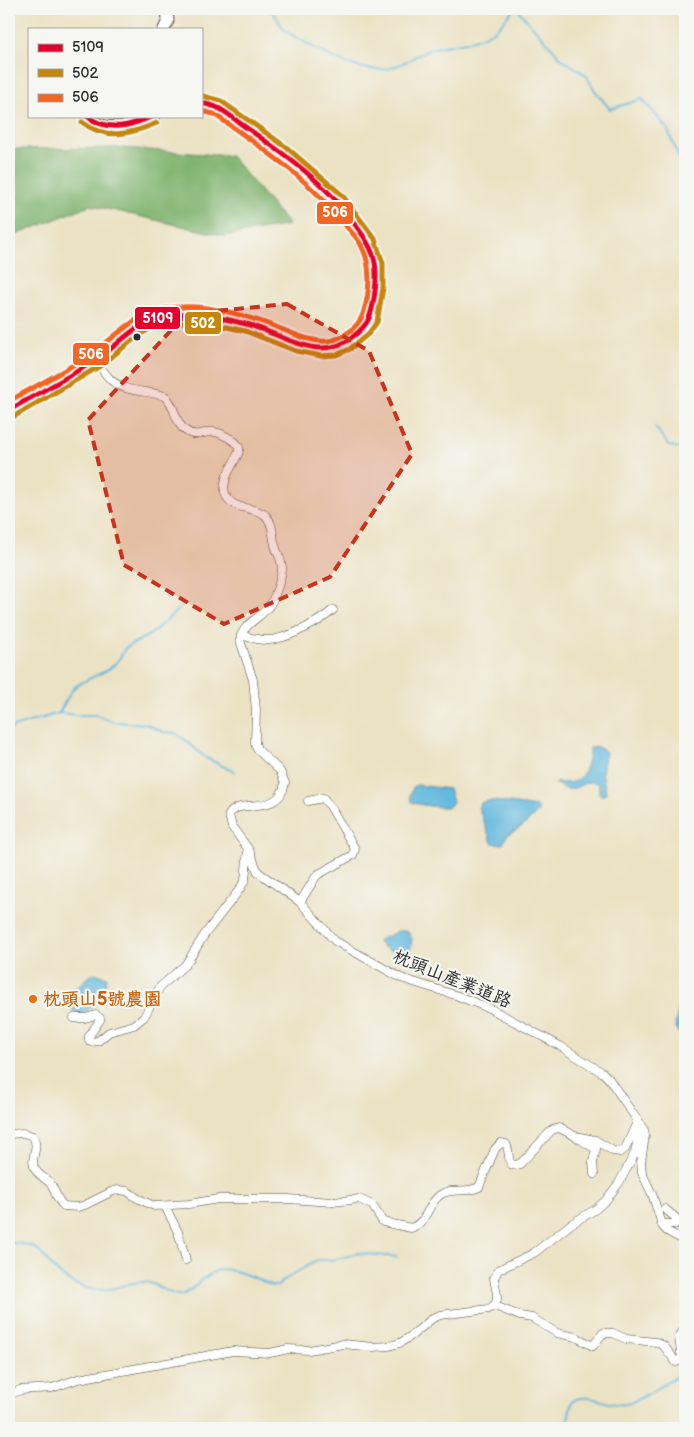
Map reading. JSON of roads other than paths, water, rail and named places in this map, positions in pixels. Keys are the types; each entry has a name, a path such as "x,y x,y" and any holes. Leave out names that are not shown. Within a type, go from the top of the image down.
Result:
{"main road":[{"path":"164,28 168,20 167,9"},
{"path":"9,410 96,360 135,329 150,320 165,316 183,314 209,316 247,324 299,344 321,349 334,348 346,344 364,328 370,318 376,287 376,265 369,243 336,200 282,153 217,107 202,103"},
{"path":"90,118 96,124 108,127 136,125 150,118"}],"street":[{"path":"96,360 109,378 123,388 165,396 170,400 178,421 186,432 195,435 214,431 238,444 239,454 226,475 224,483 226,493 229,501 235,505 260,512 266,516 270,523 273,541 282,564 272,602 269,607 245,628 241,635 256,639 276,639 316,622 333,610"},
{"name":"枕頭山產業道路","path":"241,635 241,646 253,680 256,710 255,743 258,749 280,771 285,783 280,795 273,802 236,808 229,815 229,821 248,849 258,872 300,902 335,940 349,950 401,978 492,1009 560,1046 603,1073 615,1086 644,1130 641,1168 662,1224"},
{"path":"300,902 316,875 354,855 354,849 330,806 323,798 308,801"},
{"path":"74,1018 86,1018 96,1015 100,1018 90,1036 89,1041 91,1042 98,1041 109,1032 140,1022 160,987 186,964 204,934 240,890 245,880 248,849"},
{"path":"575,1136 595,1140 613,1151 620,1152 624,1149 639,1122"},
{"path":"495,1306 498,1301 498,1294 494,1278 498,1270 523,1260 534,1253 606,1200 619,1183 635,1153 639,1122"},
{"path":"9,1134 23,1133 33,1136 36,1141 34,1167 36,1172 52,1186 60,1203 64,1206 78,1207 113,1191 123,1190 154,1206 189,1204 218,1199 288,1199 333,1202 359,1199 372,1205 382,1222 411,1228 422,1222 433,1202 444,1193 467,1191 479,1187 495,1150 501,1143 506,1144 510,1163 520,1164 552,1130 559,1128 596,1149 593,1162 594,1174"},
{"path":"165,1206 178,1232 186,1260"},
{"path":"662,1224 673,1225 676,1224 677,1220 665,1209"},
{"path":"662,1224 667,1231 685,1241"},
{"path":"9,1395 20,1390 52,1388 78,1379 233,1351 270,1353 288,1349 309,1350 343,1344 373,1347 389,1346 400,1343 433,1318 440,1315 477,1311 495,1306 520,1316 532,1318 557,1333 576,1337 593,1346 603,1333 607,1332 626,1339 656,1342 664,1346 676,1362 682,1360 679,1338 682,1332 685,1333"}],"water":[{"path":"598,747 606,752 602,771 606,793 602,796 599,793 599,784 593,782 568,789 562,788 555,783 579,779 586,767 590,748"},
{"path":"414,786 449,789 453,802 449,807 411,802 410,794"},
{"path":"486,801 537,807 539,810 524,825 507,835 503,844 492,843 478,807"},
{"path":"398,931 408,931 412,939 410,951 401,953 392,951 377,942 384,937"},
{"path":"95,973 107,977 104,990 100,1000 80,1015 71,1009 73,997 81,983"},
{"path":"685,994 685,1030 678,1033 675,1024 682,996"}],"waterway":[{"path":"269,9 274,13 285,30 320,51 352,65 375,69 393,67 435,48 465,42 486,35 496,29 514,9"},
{"path":"517,9 562,59 586,75 596,92 610,109 642,99 667,128 685,173"},
{"path":"655,427 669,446 685,449"},
{"path":"59,713 76,686 110,668 121,657 125,648 151,634 183,605"},
{"path":"9,733 13,727 59,713 96,715 114,722 146,724 163,732 175,733 206,758 235,772"},
{"path":"9,1243 35,1248 63,1276 74,1284 87,1288 105,1290 136,1282 146,1282 170,1293 180,1295 187,1293 212,1273 223,1269 253,1277 272,1286 278,1286 284,1280 317,1260 333,1260 358,1253 397,1257"},
{"path":"559,1428 568,1419 572,1401 579,1398 592,1398 611,1403 625,1404 639,1399 685,1373"}],"place":[{"name":"枕頭山5號農園","path":"33,999"}]}
